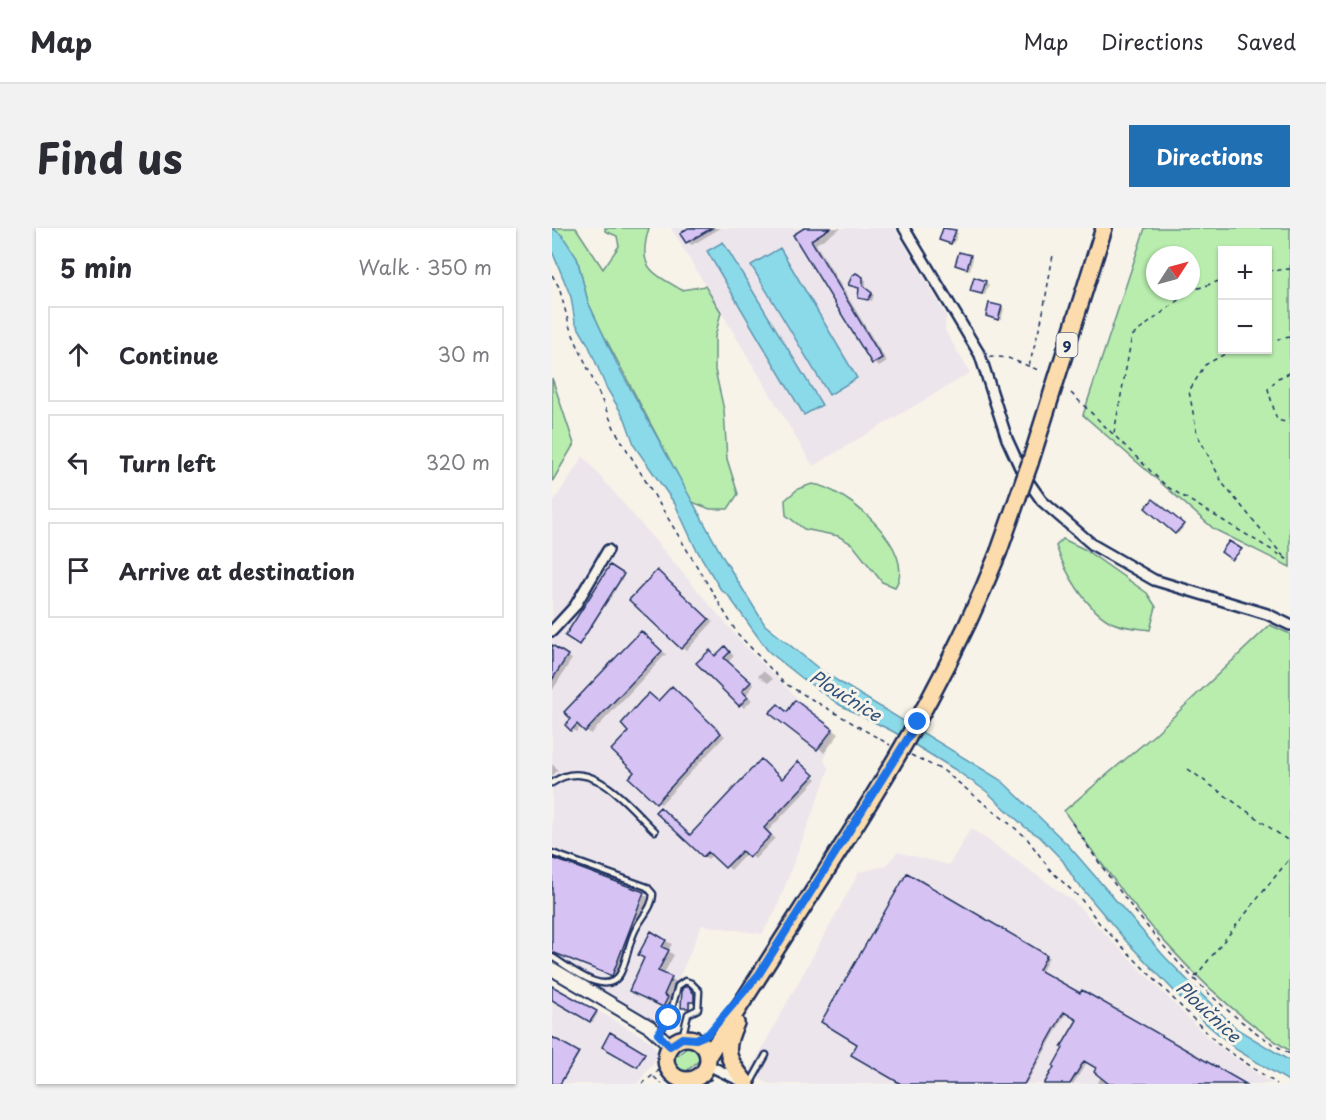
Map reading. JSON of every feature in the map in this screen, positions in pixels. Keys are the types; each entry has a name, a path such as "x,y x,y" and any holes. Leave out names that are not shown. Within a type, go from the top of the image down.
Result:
{"main road":[{"name":"9","path":"662,1080 692,1080 703,1073 759,974 918,722 955,652 999,551 1030,463 1104,228"},
{"name":"9","path":"673,1040 711,1031 759,974"},
{"path":"748,1084 732,1064 728,1042 759,974"},
{"path":"662,1080 673,1040 705,1048 708,1061"}],"street":[{"path":"904,228 981,355 1001,425 1016,462 1031,487 1059,519 1093,545 1154,580 1261,612 1290,625"},
{"path":"552,631 575,606 608,550"},
{"path":"552,969 673,1040"},
{"path":"708,1061 748,1084"}],"lane":[{"path":"552,783 559,778 580,774 598,778 656,831"},
{"path":"552,853 647,887 654,894 653,902 634,932 620,973 614,982 606,984 596,982 552,957"},
{"path":"685,981 691,982 699,991 698,1009 688,1014 673,1040 669,1018 678,986 685,981"},
{"path":"748,1084 766,1055"}],"path":[{"path":"1029,366 1042,318 1053,255"},
{"path":"1272,270 1290,269"},
{"path":"552,275 559,287 570,328 615,430 737,633 784,683 896,748"},
{"path":"1114,433 1132,336 1190,291 1218,281"},
{"path":"1272,340 1290,337"},
{"path":"1225,354 1205,365 1190,391 1197,434 1223,484 1286,560"},
{"path":"981,355 1008,358 1041,371"},
{"path":"1290,373 1278,378 1268,389 1276,420 1290,423"},
{"path":"1071,393 1166,486 1290,561"},
{"path":"905,753 944,771 1026,837 1051,871 1081,899 1100,924 1218,1044 1277,1084"},
{"path":"1188,769 1290,842"},
{"path":"1072,823 1108,878 1195,977 1252,1030 1290,1054"},
{"path":"1195,977 1290,858"},
{"path":"642,1084 645,1079 662,1080 659,1065 673,1040"},
{"path":"700,1084 720,1078"}],"shaded area":[{"path":"671,228 895,228 946,315 945,330 970,373 813,466"},
{"path":"583,456 745,646 796,697 835,729 824,760 829,769 776,910 762,934 702,925 658,1026 552,962 552,504"},
{"path":"971,828 1073,901 1209,1039 1272,1084 769,1084 749,1072 859,872 886,866 897,852 949,865"},
{"path":"552,984 652,1042 657,1051 656,1059 637,1084 552,1084"}],"green space":[{"path":"554,228 576,228 603,269 619,246 617,236 605,231 605,228 649,228 645,252 649,267 654,273 682,290 705,286 721,312 715,337 715,370 724,410 727,459 738,494 728,509 710,509 692,502 601,330 588,302 577,258"},
{"path":"1145,228 1290,228 1290,567 1214,529 1083,415"},
{"path":"552,378 574,444 552,482"},
{"path":"812,484 843,497 875,523 897,556 900,572 895,587 882,582 852,544 838,536 804,529 786,515 785,500 798,489"},
{"path":"1063,539 1084,549 1147,593 1156,607 1150,630 1117,625 1094,610 1071,579 1060,556 1056,546"},
{"path":"1270,625 1290,634 1290,1051 1224,1001 1165,943 1138,911 1064,811 1154,735"},
{"path":"690,1045 698,1050 701,1059 684,1073 676,1067 673,1059"}],"water":[{"name":"Ploučnice","path":"552,228 562,235 577,258 588,302 618,366 724,559 765,625 823,672 1002,781 1068,845 1164,956 1237,1029 1290,1061 1290,1082 1237,1050 1204,1022 1127,942 1074,879 1063,861 1039,836 1026,828 986,791 894,732 840,705 768,651 728,595 721,590 695,547 675,504 635,447 625,419 606,387 588,344 575,322 571,297 552,251"},
{"path":"723,242 822,405 804,415 707,251"},
{"path":"780,248 857,378 829,395 751,265"}],"building":[{"path":"688,228 712,228 686,243 680,234"},
{"path":"804,228 830,228 811,240 882,358 872,364 793,235"},
{"path":"943,228 956,230 951,244 939,240"},
{"path":"959,252 971,255 967,269 955,265"},
{"path":"856,273 863,277 863,286 872,293 868,300 858,298 859,288 848,285"},
{"path":"974,277 986,281 982,294 970,291"},
{"path":"989,303 1002,306 998,320 986,316"},
{"path":"1153,499 1184,524 1175,534 1145,508"},
{"path":"1229,541 1242,549 1232,560 1221,552"},
{"path":"610,565 624,574 579,645 565,636"},
{"path":"657,570 709,619 681,649 629,600"},
{"path":"641,631 662,651 585,732 577,724 571,731 565,725 571,719 564,712"},
{"path":"552,645 568,655 552,680"},
{"path":"725,646 730,652 724,658 751,682 742,691 748,697 739,706 696,663 710,650 715,656"},
{"path":"672,686 721,733 656,803 629,778 634,772 611,750 628,732 621,724 640,702 649,693 658,701"},
{"path":"795,700 833,729 817,750 769,713 778,704 787,712"},
{"path":"761,759 782,779 798,761 814,775 764,828 771,835 749,858 742,851 725,868 708,852 703,857 655,812 660,807 690,835"},
{"path":"552,858 644,892 612,976 552,952"},
{"path":"907,873 1047,955 1039,970 1080,993 1082,990 1246,1084 1109,1084 1094,1072 1096,1068 1084,1061 1070,1084 1044,1084 1063,1048 1061,1047 1077,1020 1064,1012 1024,1084 901,1084 851,1055 857,1044 821,1022"},
{"path":"651,931 666,940 662,947 669,950 658,971 672,977 664,995 668,997 663,1007 629,991 644,958 638,955"},
{"path":"552,986 597,1011 590,1022 552,1000"},
{"path":"684,987 689,987 694,994 694,1002 689,1002 689,1008 681,1008"},
{"path":"610,1032 645,1053 637,1067 602,1047"},
{"path":"552,1037 579,1052 560,1084 552,1084"}],"route":[{"path":"669,1018 658,1034 670,1046 682,1038 696,1039 705,1036 759,974 863,813 918,722"}]}
